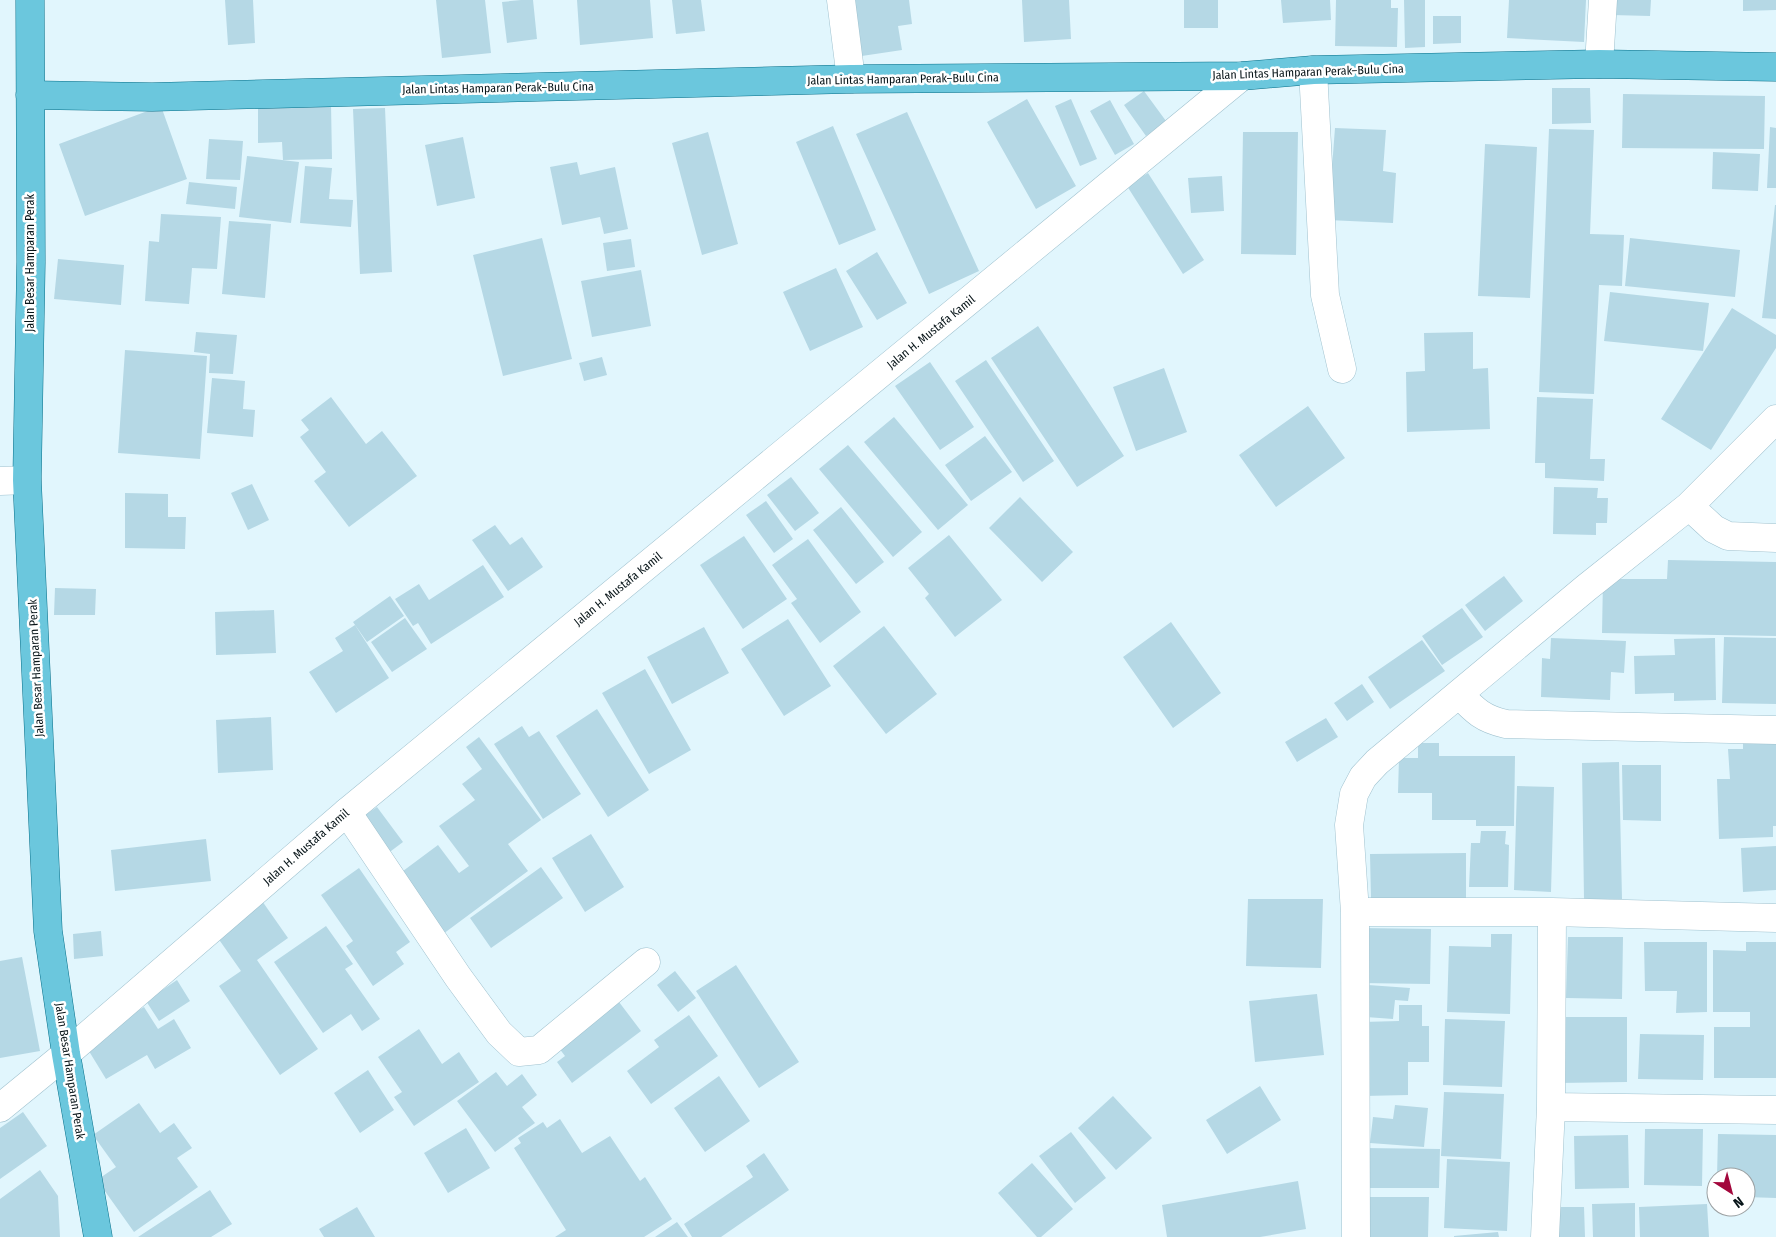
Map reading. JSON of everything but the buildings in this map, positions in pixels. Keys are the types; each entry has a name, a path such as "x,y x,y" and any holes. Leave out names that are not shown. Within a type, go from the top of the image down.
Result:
{"main road":[{"name":"Jalan Besar Hamparan Perak","path":"30,0 31,262 27,480 48,931 66,1054 98,1237"},
{"name":"Jalan Lintas Hamparan Perak–Bulu Cina","path":"30,95 152,97 850,79 1242,76 1313,70 1599,64 1776,67"}],"street":[{"path":"841,0 850,79"},
{"path":"1599,64 1603,0"},
{"path":"1313,70 1325,295 1342,369"},
{"name":"Jalan H. Mustafa Kamil","path":"0,1108 66,1054 347,812 1242,76"},
{"path":"1356,1237 1355,912 1349,824 1354,794 1363,777 1377,762 1586,588 1689,506 1776,419"},
{"path":"0,481 27,480"},
{"path":"1689,506 1714,529 1728,536 1776,538"},
{"path":"1459,694 1474,710 1484,717 1506,724 1776,730"},
{"path":"347,812 458,977 499,1033 519,1052 539,1050 646,962"},
{"path":"1355,912 1552,912 1776,918"},
{"path":"1545,1237 1551,1107 1552,912"},
{"path":"1551,1107 1776,1110"}]}
